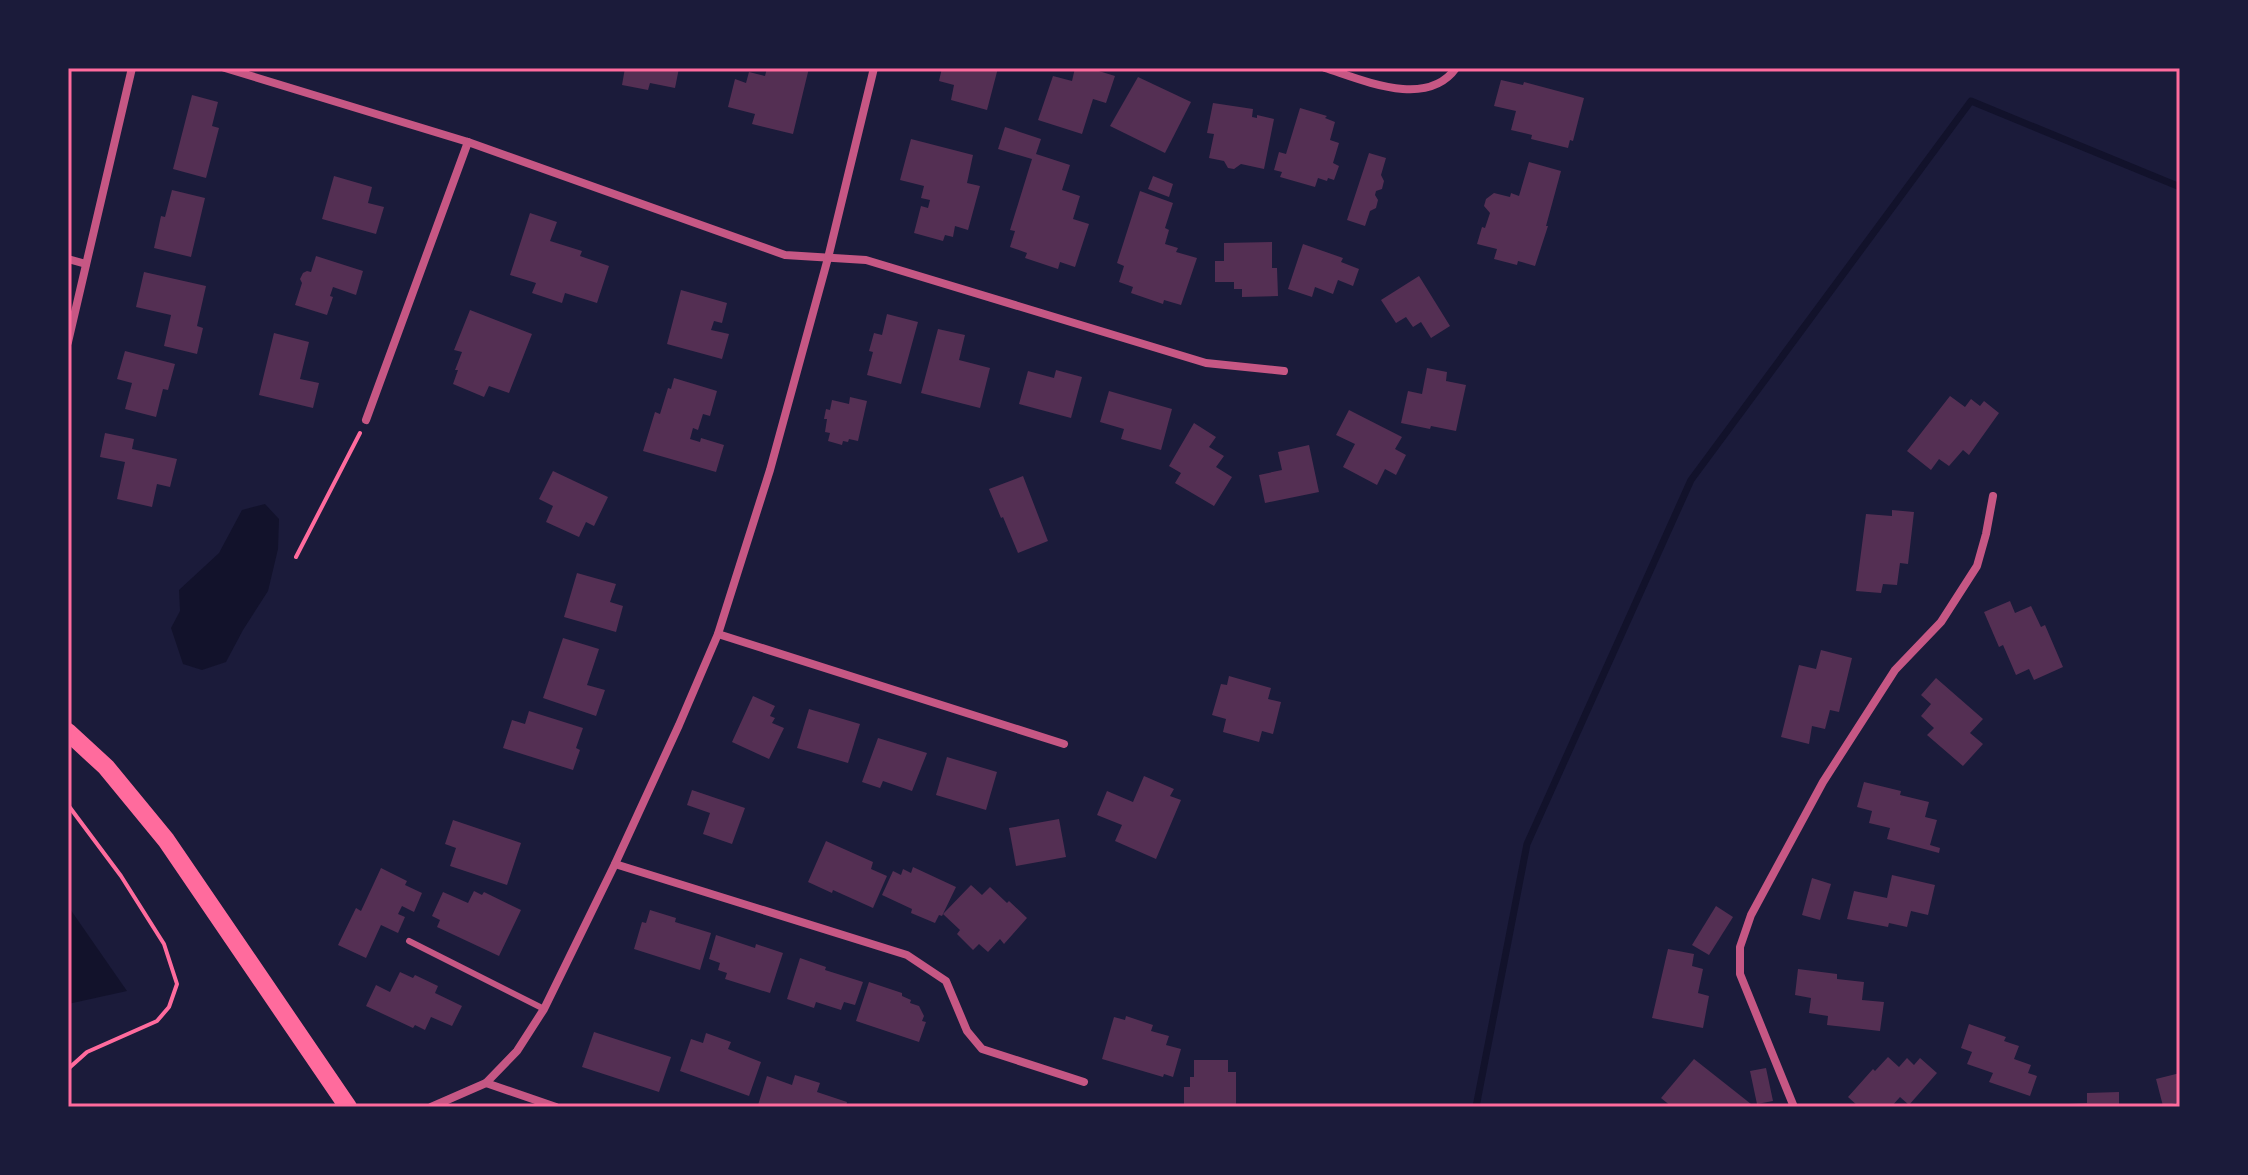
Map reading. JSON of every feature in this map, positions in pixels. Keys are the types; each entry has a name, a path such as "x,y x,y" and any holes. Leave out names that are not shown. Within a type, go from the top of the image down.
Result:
{"main road":[{"path":"68,732 106,767 166,840 348,1107"},
{"path":"68,745 87,749"}],"street":[{"path":"68,342 132,68"},
{"path":"225,68 468,142 785,255 866,260 1206,363 1284,371"},
{"path":"431,1107 486,1083 517,1051 544,1009 615,864 718,634 770,470 828,258 874,68"},
{"path":"1325,68 1391,89 1425,89 1450,76 1456,68"},
{"path":"366,420 468,142"},
{"path":"68,259 86,264"},
{"path":"1794,1107 1740,974 1740,947 1751,915 1823,782 1895,670 1941,622 1977,566 1993,496"},
{"path":"718,634 1064,744"},
{"path":"615,864 907,955 946,981 967,1031 982,1049 1084,1082"},
{"path":"486,1083 556,1107"}],"lane":[{"path":"409,941 544,1009"}],"path":[{"path":"296,557 366,420"},
{"path":"68,805 121,876 164,944 177,984 169,1007 157,1021 87,1052 68,1069"}],"shaded area":[{"path":"265,504 279,519 278,549 268,591 226,662 202,670 183,664 171,628 180,611 179,590 219,553 242,510"},
{"path":"68,906 127,991 68,1004"}],"building":[{"path":"625,68 679,68 675,88 650,83 648,90 622,85"},
{"path":"767,68 809,68 793,134 752,124 755,114 728,107 735,79 746,83 749,72 765,76"},
{"path":"942,68 998,68 987,110 951,100 954,85 939,81"},
{"path":"1075,68 1089,68 1115,76 1106,103 1093,99 1082,134 1038,120 1053,76 1072,81"},
{"path":"1138,77 1191,102 1165,153 1110,126"},
{"path":"1501,80 1523,85 1524,82 1584,98 1573,141 1570,140 1568,148 1531,139 1532,135 1511,130 1516,111 1494,106"},
{"path":"192,95 218,102 212,126 219,128 206,178 173,169"},
{"path":"1213,103 1253,109 1252,117 1257,118 1257,115 1274,119 1264,169 1241,164 1234,169 1228,168 1224,161 1209,158 1214,134 1207,133"},
{"path":"1300,108 1327,116 1325,118 1335,122 1330,140 1339,143 1333,163 1339,166 1334,180 1318,178 1315,187 1280,177 1282,172 1274,170 1279,152 1286,154"},
{"path":"1005,127 1041,139 1036,154 1070,165 1062,190 1080,196 1073,219 1089,224 1075,267 1060,262 1058,269 1025,258 1027,253 1010,247 1015,231 1010,230 1032,159 998,149"},
{"path":"911,139 973,155 967,183 980,186 968,230 955,226 953,237 945,235 943,241 914,233 921,206 928,208 930,200 921,198 924,186 900,180"},
{"path":"1369,153 1386,158 1381,175 1384,181 1382,189 1376,191 1376,208 1370,211 1365,226 1347,220"},
{"path":"1529,162 1561,171 1535,266 1494,259 1497,249 1477,244 1490,213 1484,206 1486,199 1494,193 1519,196"},
{"path":"334,176 372,187 368,203 384,207 376,234 322,219"},
{"path":"1153,176 1173,184 1169,197 1148,189"},
{"path":"172,190 205,198 191,257 154,248 161,216 165,217"},
{"path":"1140,191 1173,203 1165,228 1169,230 1165,244 1178,248 1176,252 1197,258 1181,305 1164,300 1163,304 1131,293 1133,287 1119,282 1124,266 1117,263"},
{"path":"530,213 557,222 550,241 582,251 580,256 609,266 597,303 565,293 562,303 532,293 536,283 510,275"},
{"path":"1272,242 1272,268 1277,268 1278,296 1242,297 1242,289 1234,289 1234,282 1215,282 1215,261 1224,261 1224,243"},
{"path":"1303,244 1343,258 1341,262 1359,269 1353,286 1338,280 1333,294 1315,287 1312,297 1288,289"},
{"path":"316,256 363,271 356,295 333,287 327,315 295,305 302,283 300,279 303,273 311,272"},
{"path":"144,272 206,286 197,326 203,328 197,354 164,346 171,315 136,307"},
{"path":"1419,276 1450,326 1431,338 1421,322 1413,327 1406,317 1396,323 1381,300"},
{"path":"681,290 727,303 722,323 714,321 711,330 729,334 722,359 667,344"},
{"path":"470,310 532,334 509,393 489,386 484,397 453,384 462,352 454,350"},
{"path":"887,314 918,322 901,384 867,375 874,333 882,335"},
{"path":"938,329 965,335 959,360 990,368 980,408 921,393"},
{"path":"274,333 309,342 300,379 319,383 313,408 259,395"},
{"path":"125,351 175,364 168,390 163,389 156,417 125,409 132,383 117,379"},
{"path":"1427,368 1447,372 1446,381 1466,385 1456,431 1401,423 1408,391 1422,394"},
{"path":"1056,370 1082,377 1071,418 1019,404 1028,371 1054,378"},
{"path":"674,378 717,391 710,416 703,414 698,430 693,428 690,439 700,442 701,438 724,445 716,472 643,451 655,412 660,414"},
{"path":"1109,391 1172,409 1161,450 1121,439 1124,429 1100,422"},
{"path":"1950,396 1965,407 1971,399 1980,406 1984,401 1999,413 1969,455 1963,450 1949,466 1939,459 1931,470 1907,451"},
{"path":"850,397 867,401 858,441 849,439 842,445 828,441 830,433 825,432 827,419 824,419 826,409 830,410 832,400 849,404"},
{"path":"1349,410 1402,437 1395,449 1406,455 1396,475 1385,469 1377,485 1343,467 1355,444 1336,435"},
{"path":"1194,423 1216,437 1209,447 1224,456 1216,467 1232,477 1214,506 1175,483 1181,473 1169,466"},
{"path":"105,433 134,439 132,449 177,459 170,487 157,484 152,507 117,499 125,462 100,457"},
{"path":"1309,445 1319,492 1265,503 1259,475 1282,470 1278,452"},
{"path":"553,471 608,497 594,526 586,522 579,537 546,522 553,506 539,499"},
{"path":"1023,476 1048,541 1018,553 989,489"},
{"path":"1892,510 1914,512 1908,564 1900,563 1897,585 1883,584 1881,593 1856,591 1866,514 1892,516"},
{"path":"577,573 616,584 610,602 623,606 616,632 564,617"},
{"path":"2010,601 2015,613 2031,606 2041,627 2045,625 2063,667 2034,680 2029,669 2016,675 2003,645 1999,647 1984,612"},
{"path":"563,638 599,649 587,685 605,690 596,716 543,698"},
{"path":"1821,650 1852,658 1839,712 1830,710 1825,729 1812,726 1809,744 1781,737 1799,665 1816,669"},
{"path":"1229,676 1271,688 1268,699 1281,702 1273,734 1262,731 1259,742 1223,732 1226,719 1212,715 1221,684 1227,685"},
{"path":"1936,678 1983,719 1970,733 1983,744 1963,766 1927,735 1934,728 1921,716 1931,704 1921,695"},
{"path":"753,696 775,706 770,716 775,718 772,723 784,728 769,759 732,742"},
{"path":"809,709 860,724 848,763 797,748"},
{"path":"529,711 583,728 573,770 503,748 512,720 525,724"},
{"path":"878,738 927,753 912,791 883,781 880,788 862,782"},
{"path":"947,757 997,772 986,810 936,795"},
{"path":"1144,776 1174,789 1170,796 1181,800 1156,859 1115,841 1122,825 1097,815 1107,791 1133,802"},
{"path":"1864,782 1929,802 1925,817 1937,820 1930,845 1940,848 1939,853 1887,839 1890,828 1869,823 1872,811 1857,807"},
{"path":"692,790 745,808 732,844 703,834 710,813 687,805"},
{"path":"1059,819 1066,857 1016,866 1009,828"},
{"path":"453,820 521,843 507,885 450,866 456,848 445,844"},
{"path":"826,841 873,862 871,869 887,876 873,908 808,882"},
{"path":"913,867 956,887 942,916 939,915 935,923 882,895 893,871 901,875 903,869 911,873"},
{"path":"381,868 407,881 405,885 422,893 414,912 402,906 398,914 405,917 398,933 381,925 366,958 338,945 356,908 361,911"},
{"path":"1892,875 1935,885 1928,915 1911,911 1907,927 1889,923 1888,927 1847,919 1854,891 1887,898"},
{"path":"1812,878 1831,884 1820,920 1802,915"},
{"path":"971,885 982,895 990,887 1027,918 1004,944 1000,939 988,952 979,944 973,950 957,934 960,930 943,914"},
{"path":"474,891 482,895 484,892 521,910 499,956 437,927 440,920 432,916 443,892 468,903"},
{"path":"1716,906 1733,917 1709,955 1692,945"},
{"path":"650,910 676,918 675,922 711,933 700,970 634,949 642,922 646,923"},
{"path":"716,935 755,948 756,944 783,953 770,993 725,979 727,973 718,970 720,963 709,959"},
{"path":"1668,949 1694,954 1692,966 1703,969 1698,993 1709,996 1703,1028 1652,1018"},
{"path":"800,958 863,982 855,1005 844,1002 841,1010 816,1002 814,1008 787,999"},
{"path":"1798,969 1837,974 1837,979 1864,982 1862,1000 1884,1002 1880,1031 1827,1025 1828,1016 1809,1013 1811,998 1795,995"},
{"path":"400,972 438,986 435,993 462,1006 452,1026 431,1017 425,1030 415,1025 413,1028 366,1006 376,985 390,992"},
{"path":"869,982 902,993 911,1000 910,1003 919,1006 924,1016 922,1021 926,1022 919,1042 856,1021"},
{"path":"1126,1016 1153,1025 1151,1031 1169,1036 1166,1045 1181,1049 1173,1077 1164,1074 1163,1077 1102,1059 1114,1017 1125,1020"},
{"path":"1969,1024 2006,1037 2004,1041 2019,1046 2014,1059 2031,1065 2028,1073 2037,1076 2030,1096 1989,1082 1993,1073 1967,1064 1972,1052 1961,1048"},
{"path":"594,1032 671,1057 659,1092 582,1067"},
{"path":"706,1033 731,1042 728,1049 761,1062 749,1096 680,1071 691,1039 703,1043"},
{"path":"1888,1057 1899,1067 1907,1058 1914,1065 1920,1058 1937,1073 1909,1105 1900,1097 1891,1107 1875,1104 1859,1107 1848,1097"},
{"path":"1694,1059 1751,1104 1749,1107 1672,1107 1661,1098"},
{"path":"1194,1060 1228,1060 1228,1072 1236,1072 1236,1107 1184,1107 1184,1087 1190,1087 1190,1077 1194,1077"},
{"path":"1766,1068 1773,1101 1757,1104 1750,1071"},
{"path":"2180,1073 2180,1107 2176,1103 2163,1106 2156,1079"},
{"path":"795,1075 820,1083 817,1092 847,1102 846,1107 758,1105 767,1076 792,1085"},
{"path":"2119,1092 2119,1107 2068,1107 2068,1104 2087,1103 2087,1093"}],"waterway":[{"path":"1476,1107 1527,844 1691,480 1971,101 2180,187"}]}
